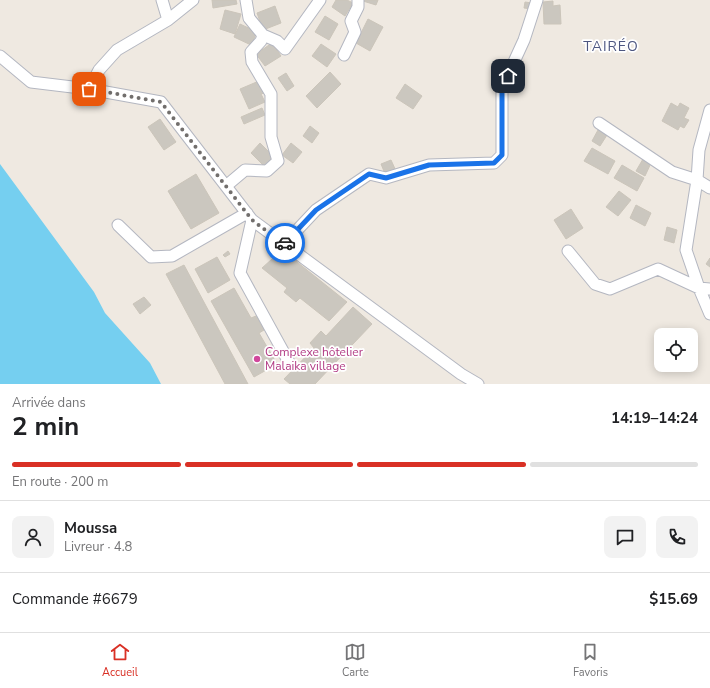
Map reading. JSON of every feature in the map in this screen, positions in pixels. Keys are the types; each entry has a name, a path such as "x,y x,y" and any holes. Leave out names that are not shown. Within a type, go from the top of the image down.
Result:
{"street":[{"path":"162,0 168,20"},
{"path":"89,89 99,70 117,50 168,20 193,0"},
{"path":"246,0 250,18 263,35 276,41 285,48 320,0"},
{"path":"344,55 355,32 351,21 358,7 358,0"},
{"path":"284,244 316,210 369,174 386,178 429,165 494,163 502,155 502,88 524,40 537,0"},
{"path":"226,186 245,170 267,171 278,161 271,137 271,94 252,62 251,52 261,41 263,35"},
{"path":"0,56 31,82 89,89 161,102 249,216 284,244 461,374 478,384"},
{"path":"710,110 699,150 697,180 686,250 704,288 710,314"},
{"path":"599,123 672,172 697,180 710,188"},
{"path":"118,226 151,257 172,256 249,216"},
{"path":"249,216 240,273 290,364"},
{"path":"568,251 595,284 610,289 658,269 704,288"}],"water":[{"path":"0,164 94,292 105,313 150,363 161,384 0,384"}],"building":[{"path":"212,0 236,0 237,4 213,8"},
{"path":"336,0 347,0 353,3 345,16 332,7"},
{"path":"363,0 378,0 376,5"},
{"path":"553,1 553,6 560,5 561,24 544,24 543,2"},
{"path":"525,2 532,3 532,9 524,8"},
{"path":"275,6 281,23 263,30 257,13"},
{"path":"225,10 241,14 235,34 220,29"},
{"path":"325,16 338,24 329,40 315,32"},
{"path":"368,19 383,27 370,51 356,43"},
{"path":"240,24 257,32 251,45 234,37"},
{"path":"272,43 281,56 265,66 256,54"},
{"path":"321,44 336,54 327,67 312,56"},
{"path":"330,72 341,84 317,108 306,96"},
{"path":"286,73 294,86 287,91 278,78"},
{"path":"259,81 264,93 261,94 265,102 249,109 240,89"},
{"path":"405,84 422,96 413,109 396,98"},
{"path":"671,103 678,107 680,103 689,108 684,118 689,120 684,128 680,126 678,130 662,121"},
{"path":"262,108 265,115 244,124 241,117"},
{"path":"160,119 176,142 164,150 148,127"},
{"path":"310,126 319,133 312,143 303,136"},
{"path":"598,130 607,135 600,146 592,141"},
{"path":"260,143 275,158 265,167 251,153"},
{"path":"291,143 302,152 293,163 282,155"},
{"path":"592,148 615,161 608,174 584,161"},
{"path":"643,159 651,163 645,176 636,171"},
{"path":"391,160 396,171 386,176 381,164"},
{"path":"622,165 644,178 637,191 614,178"},
{"path":"196,174 219,213 191,229 168,191"},
{"path":"619,191 631,200 618,216 606,207"},
{"path":"636,205 651,213 645,226 630,218"},
{"path":"571,209 583,228 566,239 554,220"},
{"path":"667,227 677,230 674,243 664,240"},
{"path":"282,250 347,302 329,321 300,298 296,302 284,292 287,288 262,268"},
{"path":"228,251 230,254 225,257 223,255"},
{"path":"217,257 230,280 208,293 195,269"},
{"path":"710,258 710,267 706,264"},
{"path":"184,265 248,384 225,384 166,274"},
{"path":"234,288 251,318 256,316 264,330 259,333 277,364 254,377 211,301"},
{"path":"144,297 151,305 140,314 133,304"},
{"path":"353,307 372,324 315,384 290,384 284,379 314,348 310,343 321,331 326,336"}],"way so far":[{"path":"89,89 161,102 252,220 284,244 285,243"}],"place":[{"name":"Complexe hôtelier Malaika village","path":"257,359"}],"district":[{"name":"TAIRÉO","path":"611,46"}],"route":[{"path":"285,243 316,210 369,174 386,178 429,165 494,163 502,155 502,88 508,76"}]}
